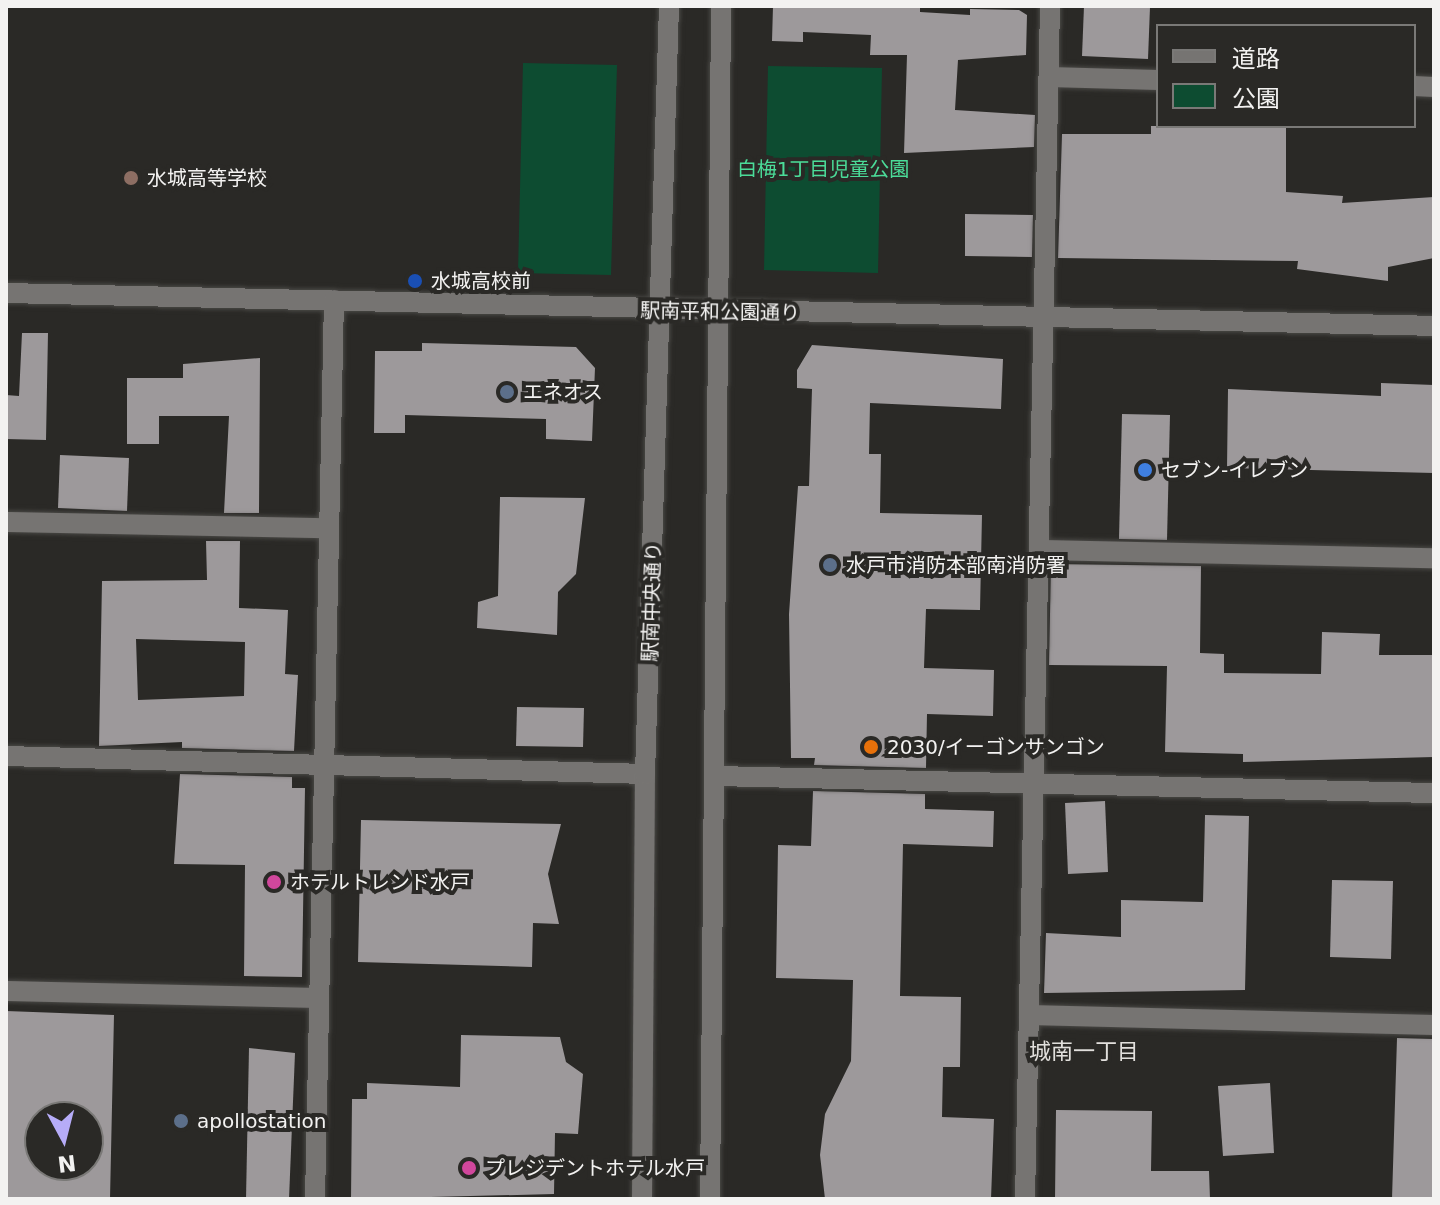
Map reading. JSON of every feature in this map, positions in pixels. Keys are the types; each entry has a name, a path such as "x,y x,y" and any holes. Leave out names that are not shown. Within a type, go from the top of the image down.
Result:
{"street":[{"name":"駅南中央通り","path":"642,1199 645,774 664,311 669,6"},
{"path":"710,1199 716,776 715,313 721,6"},
{"path":"1025,1199 1050,6"},
{"path":"1049,77 1156,80"},
{"name":"駅南平和公園通り","path":"6,293 715,313 1434,326"},
{"path":"315,1199 334,300"},
{"path":"6,522 329,528"},
{"path":"1041,550 1434,558"},
{"path":"6,756 645,774"},
{"path":"716,776 1033,781 1434,793"},
{"path":"6,991 319,998"},
{"path":"1029,1015 1434,1025"}],"green space":[{"path":"523,63 617,65 611,275 518,273"},
{"name":"白梅1丁目児童公園","path":"768,66 882,68 878,273 764,270"}],"building":[{"path":"773,6 920,6 920,12 970,15 970,9 1019,10 1027,15 1026,55 958,60 955,110 1035,115 1034,147 904,153 907,55 870,55 871,35 803,32 803,42 772,41"},
{"path":"1084,6 1150,7 1148,59 1082,56"},
{"path":"1151,126 1286,128 1286,192 1343,196 1342,203 1434,197 1434,258 1388,267 1388,281 1297,269 1298,261 1058,258 1062,134 1151,134"},
{"path":"965,214 1033,215 1032,257 965,256"},
{"path":"22,333 48,333 46,440 6,439 6,395 19,396"},
{"name":"エネオス","path":"422,343 576,347 595,368 592,441 546,439 546,419 405,415 405,433 374,433 375,351 422,351"},
{"path":"812,345 1003,359 1001,409 870,403 869,454 881,454 880,513 982,515 980,610 926,609 924,668 994,670 993,716 927,714 926,768 814,765 815,758 791,758 789,614 798,486 809,486 812,389 797,388 797,370"},
{"path":"260,358 259,513 224,513 229,416 159,416 159,444 127,444 127,378 183,378 183,364"},
{"path":"1381,383 1434,385 1434,473 1227,468 1228,389 1381,396"},
{"name":"セブン-イレブン","path":"1122,414 1170,415 1167,540 1119,539"},
{"path":"60,455 129,458 127,511 58,508"},
{"path":"500,497 585,498 576,574 558,592 557,635 477,628 478,602 498,596"},
{"path":"206,541 240,541 239,608 288,610 285,674 298,675 294,751 182,748 182,742 99,746 102,581 207,580","holes":["136,639 245,642 244,696 138,700"]},
{"path":"1051,564 1201,566 1200,653 1224,654 1224,673 1321,674 1322,632 1380,634 1379,655 1434,655 1434,757 1243,762 1243,754 1165,752 1167,666 1049,665"},
{"path":"517,707 584,708 583,747 516,746"},
{"name":"ホテルトレンド水戸","path":"180,774 292,777 292,788 305,788 302,977 244,976 245,865 174,864"},
{"path":"813,791 925,794 925,809 994,811 993,847 903,844 900,996 961,997 960,1067 943,1067 942,1117 994,1119 991,1199 825,1199 820,1155 825,1114 851,1061 853,980 776,978 778,845 811,846"},
{"path":"1105,801 1108,872 1068,874 1065,803"},
{"path":"1205,815 1249,816 1245,990 1044,993 1046,933 1121,937 1121,900 1203,902"},
{"path":"361,820 561,824 548,874 559,924 533,923 532,967 358,962"},
{"path":"1332,880 1393,881 1391,959 1330,957"},
{"path":"6,1011 114,1015 110,1199 6,1199"},
{"path":"461,1035 560,1037 566,1062 583,1074 578,1134 555,1133 554,1194 351,1199 352,1099 367,1099 367,1083 460,1087"},
{"path":"1397,1038 1434,1039 1434,1199 1392,1199"},
{"path":"249,1048 295,1053 289,1199 246,1199"},
{"path":"1270,1083 1274,1153 1223,1156 1218,1086"},
{"path":"1056,1110 1152,1111 1151,1171 1209,1171 1210,1199 1055,1199"}],"place":[{"name":"水城高等学校","path":"131,178"},
{"name":"水城高校前","path":"415,281"},
{"name":"エネオス","path":"507,392"},
{"name":"セブン-イレブン","path":"1145,470"},
{"name":"水戸市消防本部南消防署","path":"830,565"},
{"name":"2030/イーゴンサンゴン","path":"871,747"},
{"name":"ホテルトレンド水戸","path":"274,882"},
{"name":"apollostation","path":"181,1121"},
{"name":"プレジデントホテル水戸","path":"469,1168"}],"district":[{"name":"城南一丁目","path":"1084,1052"}]}
